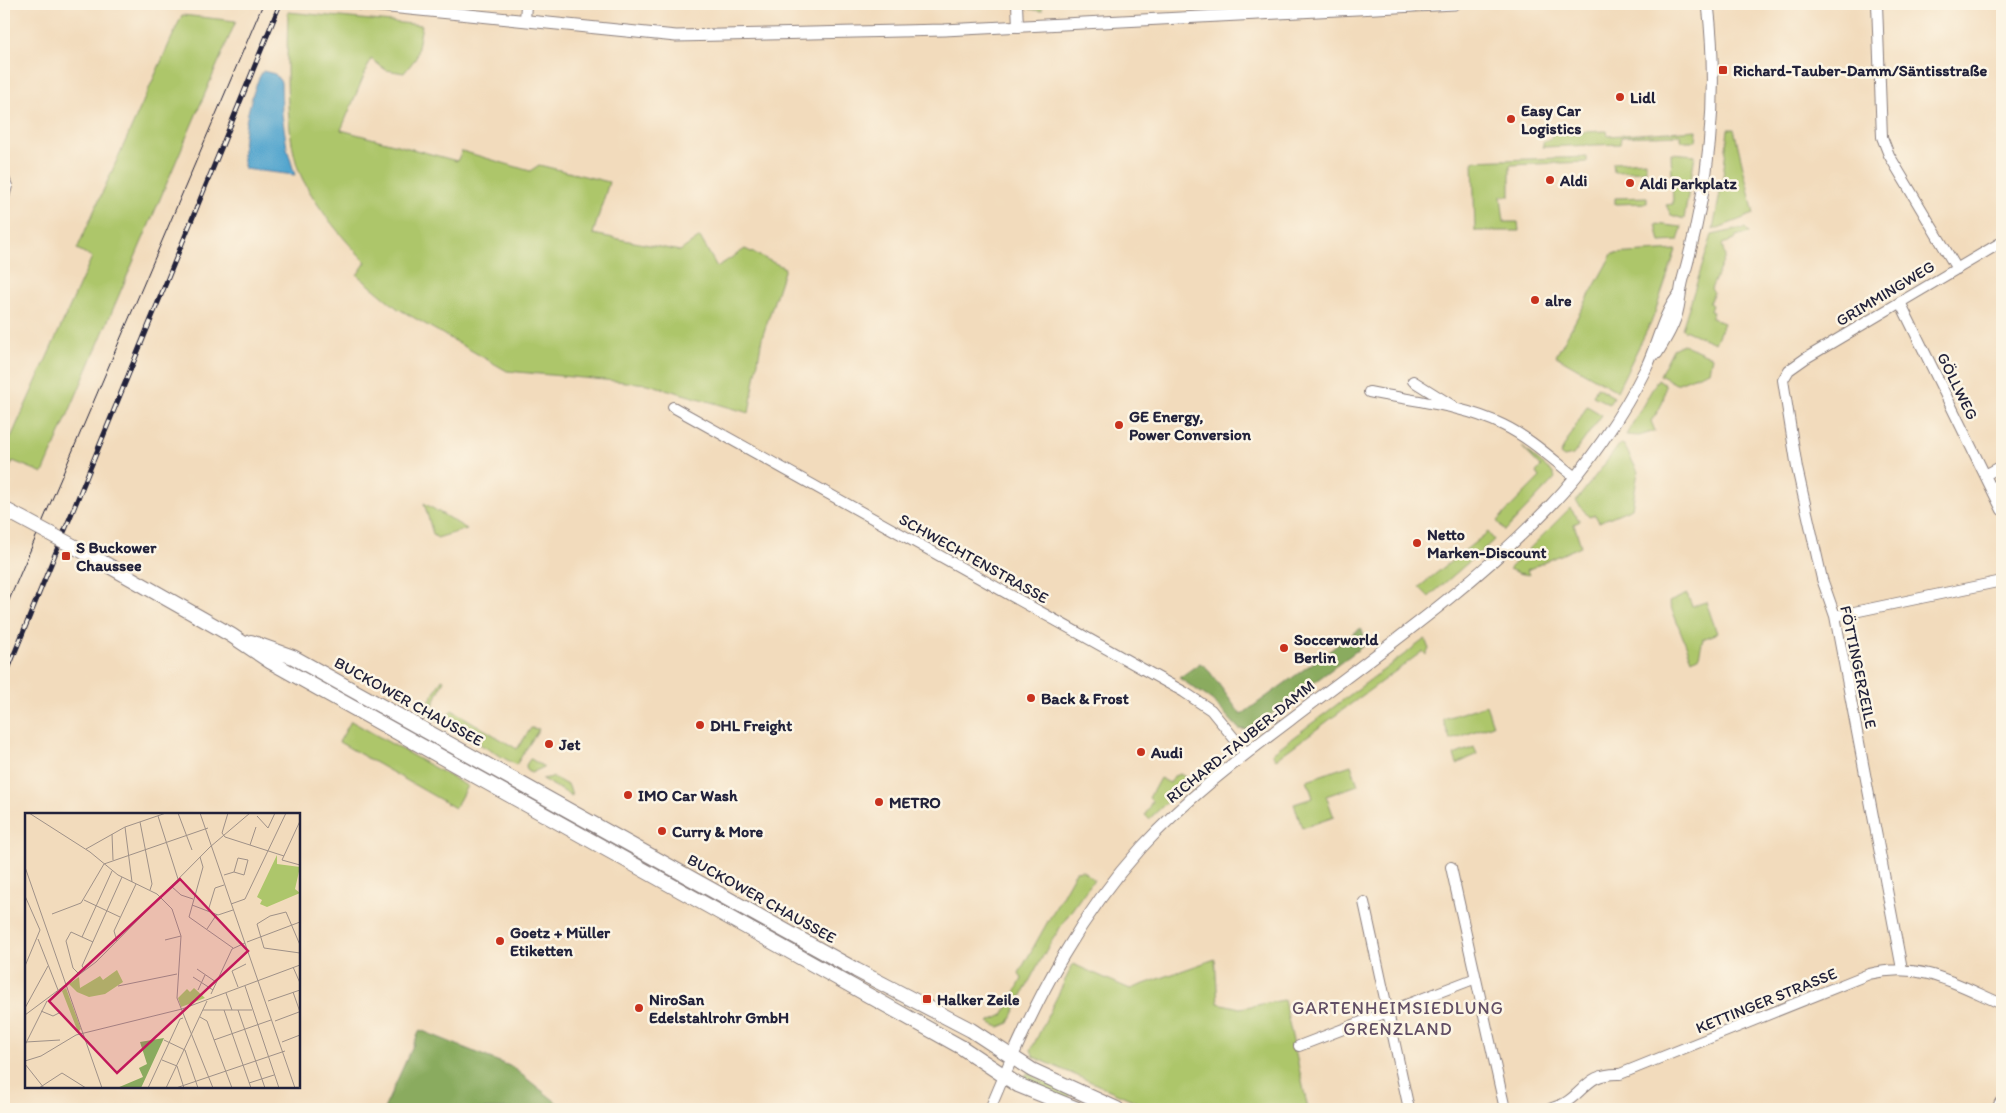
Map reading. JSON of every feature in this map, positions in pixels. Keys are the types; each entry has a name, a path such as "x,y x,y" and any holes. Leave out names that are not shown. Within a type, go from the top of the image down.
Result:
{"main road":[{"name":"BUCKOWER CHAUSSEE","path":"4,509 231,635 271,662 954,1043 1004,1076 1022,1086 1077,1109"},
{"name":"BUCKOWER CHAUSSEE","path":"231,635 293,657 1013,1056 1032,1070 1117,1109"},
{"path":"2000,1109 2002,1104"}],"street":[{"path":"360,4 453,9 525,21 676,36 1018,26 1455,4"},
{"path":"525,21 526,4"},
{"path":"1016,4 1018,26"},
{"name":"RICHARD-TAUBER-DAMM","path":"1004,1076 1039,998 1063,953 1101,898 1144,846 1165,824 1246,753 1458,591 1529,528 1575,477 1619,416 1670,329 1678,308 1678,296 1696,233 1709,152 1713,71 1708,4"},
{"path":"1877,4 1882,137 1889,155 1957,269"},
{"path":"4,178 7,186 4,197"},
{"name":"GRIMMINGWEG","path":"1786,374 1806,358 2002,242"},
{"name":"GÖLLWEG","path":"1900,302 2002,510"},
{"name":"FÖTTINGERZEILE","path":"1786,374 1783,380 1797,468 1822,579 1835,616 1902,969"},
{"path":"1413,381 1460,410"},
{"path":"1369,392 1460,410 1505,426 1535,445 1575,477"},
{"name":"SCHWECHTENSTRASSE","path":"673,407 1184,692 1211,710 1246,753"},
{"path":"1985,475 2002,466"},
{"path":"1835,616 2002,581"},
{"path":"1451,867 1505,1109"},
{"path":"1364,902 1409,1109"},
{"name":"KETTINGER STRASSE","path":"1550,1109 1565,1103 1587,1082 1608,1074 1620,1074 1869,974 1902,969 1939,977 2002,1004"},
{"path":"1299,1046 1476,978"},
{"path":"990,1109 1004,1076"}],"green space":[{"path":"1025,4 1042,4 1042,11 1030,9"},
{"path":"288,12 422,25 416,58 404,73 386,70 371,59 341,130 457,161 462,151 530,171 539,165 609,182 593,234 680,251 700,237 717,267 745,249 785,268 762,338 749,413 648,384 507,371 397,308 357,275 366,262 324,213 309,191 297,164 289,122"},
{"path":"182,15 236,21 43,473 13,461 5,476 4,453 92,257 77,249"},
{"path":"1728,129 1734,129 1754,214 1713,230 1723,177"},
{"path":"1697,130 1696,141 1682,141 1680,135 1621,137 1620,144 1543,147 1543,142 1549,140 1554,133 1607,131 1608,136"},
{"path":"1671,153 1695,155 1684,219 1671,215 1666,205 1673,204"},
{"path":"1587,157 1587,162 1510,165 1510,196 1501,196 1504,222 1518,222 1519,231 1475,231 1473,161"},
{"path":"1646,161 1646,171 1614,172 1613,163"},
{"path":"1647,197 1647,203 1615,204 1615,198"},
{"path":"1656,224 1682,227 1678,241 1660,242"},
{"path":"1745,228 1749,233 1736,236 1735,240 1722,244 1725,257 1711,289 1714,292 1709,303 1712,305 1710,311 1713,312 1711,318 1724,323 1715,343 1682,329 1712,235"},
{"path":"1676,250 1653,318 1617,391 1556,356 1612,254"},
{"path":"1683,344 1712,357 1709,371 1676,384 1660,375 1673,349"},
{"path":"1658,379 1665,384 1665,390 1662,404 1651,421 1655,431 1639,436 1626,435"},
{"path":"1597,387 1614,397 1609,404 1593,396"},
{"path":"1587,406 1602,415 1573,455 1564,457 1560,454"},
{"path":"1620,444 1624,445 1638,472 1632,508 1599,522 1595,515 1589,517 1576,501"},
{"path":"1522,447 1552,472 1555,478 1505,531 1497,521 1540,477 1536,472 1541,467"},
{"path":"424,503 467,529 437,538 433,534"},
{"path":"1570,508 1580,521 1574,524 1581,546 1527,570 1529,575 1509,569"},
{"path":"1488,532 1494,540 1429,597 1419,587"},
{"path":"1687,594 1692,606 1706,602 1717,633 1703,639 1699,656 1692,660 1669,602"},
{"path":"1361,628 1367,643 1250,730 1239,729 1212,700 1179,678 1200,663 1207,668 1241,715"},
{"path":"1425,639 1429,649 1426,655 1423,651 1276,759 1272,753"},
{"path":"442,679 444,680 432,707 447,716 452,710 517,749 531,728 539,729 516,765 423,712"},
{"path":"1486,705 1493,725 1450,740 1443,719"},
{"path":"351,721 467,786 455,808 339,742"},
{"path":"1474,747 1477,754 1457,764 1454,755"},
{"path":"530,759 544,767 531,773 527,771 526,765"},
{"path":"1351,765 1358,785 1326,796 1334,817 1302,828 1294,804 1313,798 1307,780"},
{"path":"1180,774 1191,780 1149,819 1145,815 1152,801 1149,798 1160,778 1170,783 1174,776"},
{"path":"553,777 569,786 572,796 542,779"},
{"path":"1082,870 1094,880 1069,914 1047,949 1009,1023 999,1027 988,1022 1003,1015 1022,979 1019,973 1076,871"},
{"path":"1215,959 1218,1003 1240,1008 1284,1000 1308,1109 1153,1109 1034,1057 1031,1050 1073,964 1130,989"},
{"path":"420,1030 512,1067 565,1109 384,1109"},
{"path":"1027,1073 1070,1096 1067,1098 1024,1079"}],"water":[{"path":"263,71 275,74 281,82 282,114 287,148 295,175 244,169 244,133 254,91"}],"tram line":[{"path":"4,612 263,4"}],"railway":[{"path":"4,679 280,4"}],"place":[{"name":"Richard-Tauber-Damm/Säntisstraße","path":"1723,70"},
{"name":"Lidl","path":"1620,97"},
{"name":"Easy Car Logistics","path":"1511,119"},
{"name":"Aldi","path":"1550,180"},
{"name":"Aldi Parkplatz","path":"1630,183"},
{"name":"alre","path":"1535,300"},
{"name":"GE Energy, Power Conversion","path":"1119,425"},
{"name":"Netto Marken-Discount","path":"1417,543"},
{"name":"S Buckower Chaussee","path":"66,556"},
{"name":"Soccerworld Berlin","path":"1284,648"},
{"name":"Back & Frost","path":"1031,698"},
{"name":"DHL Freight","path":"700,725"},
{"name":"Jet","path":"549,744"},
{"name":"Audi","path":"1141,752"},
{"name":"IMO Car Wash","path":"628,795"},
{"name":"METRO","path":"879,802"},
{"name":"Curry & More","path":"662,831"},
{"name":"Goetz + Müller Etiketten","path":"500,941"},
{"name":"Halker Zeile","path":"927,999"},
{"name":"NiroSan Edelstahlrohr GmbH","path":"639,1008"}],"district":[{"name":"GARTENHEIMSIEDLUNG GRENZLAND","path":"1398,1018"}]}
